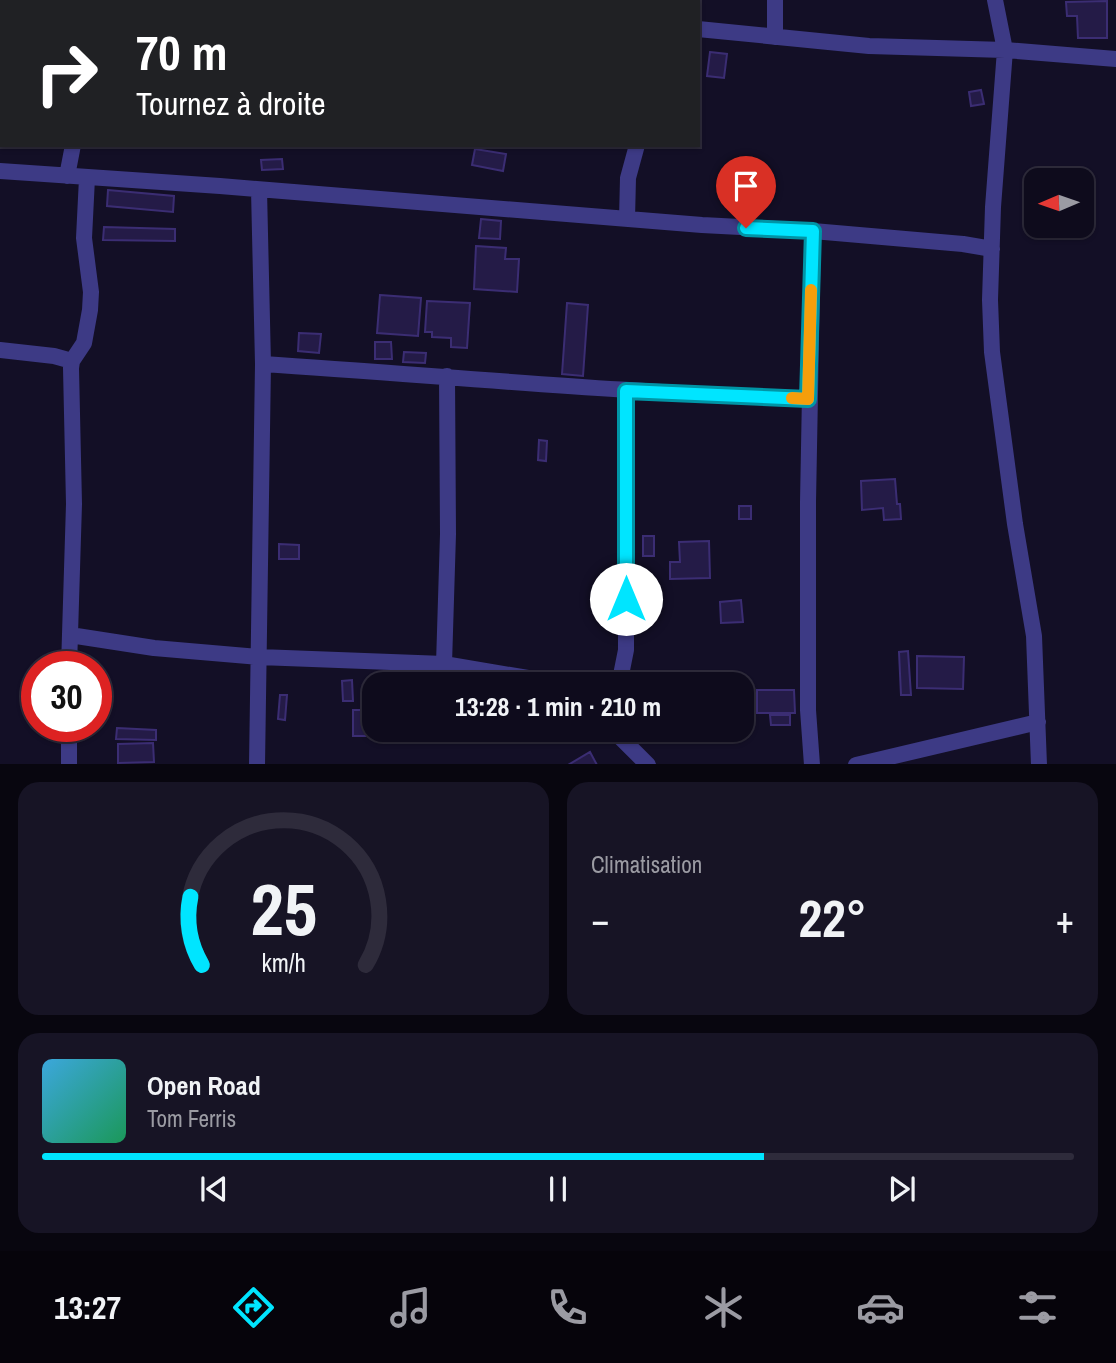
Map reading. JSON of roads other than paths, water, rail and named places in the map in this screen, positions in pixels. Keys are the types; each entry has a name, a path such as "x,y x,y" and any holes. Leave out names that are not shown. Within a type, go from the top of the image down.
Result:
{"street":[{"path":"333,0 348,0"},
{"path":"775,0 775,37"},
{"path":"995,0 1005,50 993,207 990,300 992,352 1017,538 1034,636 1039,764"},
{"path":"700,29 869,46 1005,50 1116,59"},
{"path":"67,176 73,147"},
{"path":"627,219 628,178 636,147"},
{"path":"0,171 813,231 992,249"},
{"path":"70,651 74,503 72,360 84,343 90,310 90,282 84,238 87,178"},
{"path":"257,764 263,364 259,190"},
{"path":"812,764 808,710 808,399 813,231"},
{"path":"0,350 72,360"},
{"path":"263,364 626,391 808,399"},
{"path":"444,664 448,534 447,376"},
{"path":"622,672 626,650 626,391"},
{"path":"70,635 154,648 259,657 444,664 492,672"},
{"path":"860,764 1038,722"},
{"path":"69,742 69,764"},
{"path":"624,742 647,764"}]}
